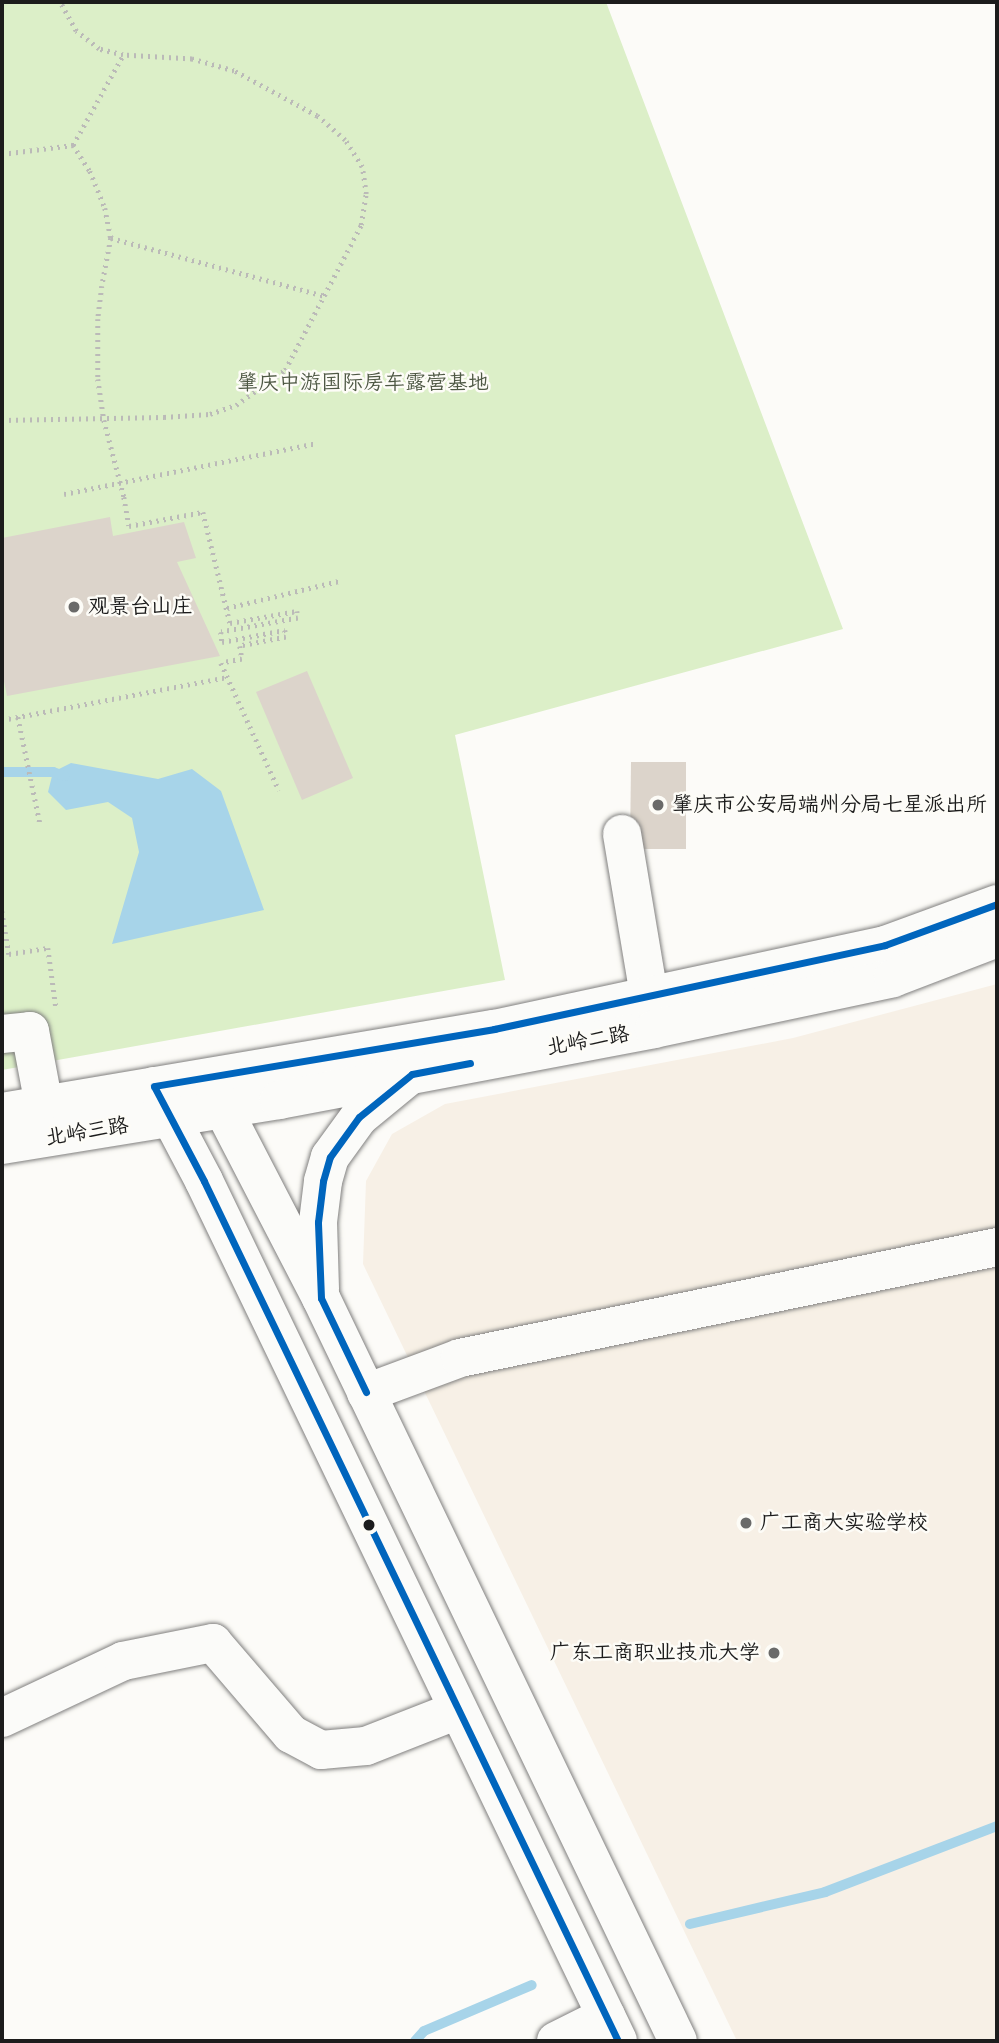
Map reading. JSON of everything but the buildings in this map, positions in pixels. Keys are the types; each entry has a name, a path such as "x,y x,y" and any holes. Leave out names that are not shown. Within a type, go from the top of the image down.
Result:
{"street":[{"path":"622,834 649,995"},
{"name":"北岭二路","path":"163,1103 215,1094 494,1029 886,945 997,904"},
{"name":"北岭二路","path":"215,1094 412,1074 654,1029 893,978 997,938"},
{"path":"16,1032 44,1105"},
{"path":"321,1298 318,1222 323,1181 330,1157 359,1118 412,1074"},
{"path":"215,1094 321,1298 678,2041"},
{"path":"163,1103 612,2029 556,2041"},
{"name":"北岭三路","path":"2,1112 44,1105 163,1103"},
{"name":"北岭三路","path":"2,1145 163,1103"},
{"path":"366,1393 460,1358 997,1247"},
{"path":"2,1717 123,1661 213,1643 291,1734 321,1750 366,1746 458,1710"}],"path":[{"path":"2,420 47,421 210,414 236,405 285,370 361,225 366,194 362,167 345,140 317,116 234,71 192,59 123,54 99,49 76,32 60,2"},
{"path":"74,145 123,54"},
{"path":"2,154 74,145"},
{"path":"74,145 90,171 105,208 111,237 102,286 97,357 104,419 129,526 203,512 230,623 297,611 298,618 220,632 222,642 285,630 286,637 240,646 242,659 221,663 279,790"},
{"path":"111,237 324,296"},
{"path":"64,494 316,443"},
{"path":"227,608 339,581"},
{"path":"2,720 228,677"},
{"path":"18,717 40,822"},
{"path":"2,911 9,954 48,948 59,1027 16,1032"}],"shaded area":[{"name":"广东工商职业技术大学","path":"997,984 997,2041 737,2041 363,1264 366,1181 392,1134 445,1104 793,1038"}],"green space":[{"name":"肇庆中游国际房车露营基地","path":"2,2 606,2 843,629 455,735 505,980 2,1070"}],"water":[{"path":"71,763 158,779 192,769 221,791 264,910 112,944 139,852 132,818 108,802 66,810 48,792 53,772"}],"waterway":[{"path":"2,772 53,772 64,776"},
{"path":"690,1924 825,1892 997,1826"},
{"path":"415,2041 424,2031 532,1985"}],"transit line":[{"path":"618,2041 204,1181 154,1086 494,1029 885,945 997,904"},
{"path":"366,1392 321,1298 318,1222 323,1181 330,1157 359,1117 412,1074 470,1063"}],"place":[{"name":"观景台山庄","path":"74,607"},
{"name":"肇庆市公安局端州分局七星派出所","path":"658,805"},
{"name":"广工商大实验学校","path":"746,1523"},
{"name":"广东工商职业技术大学","path":"774,1653"}]}
